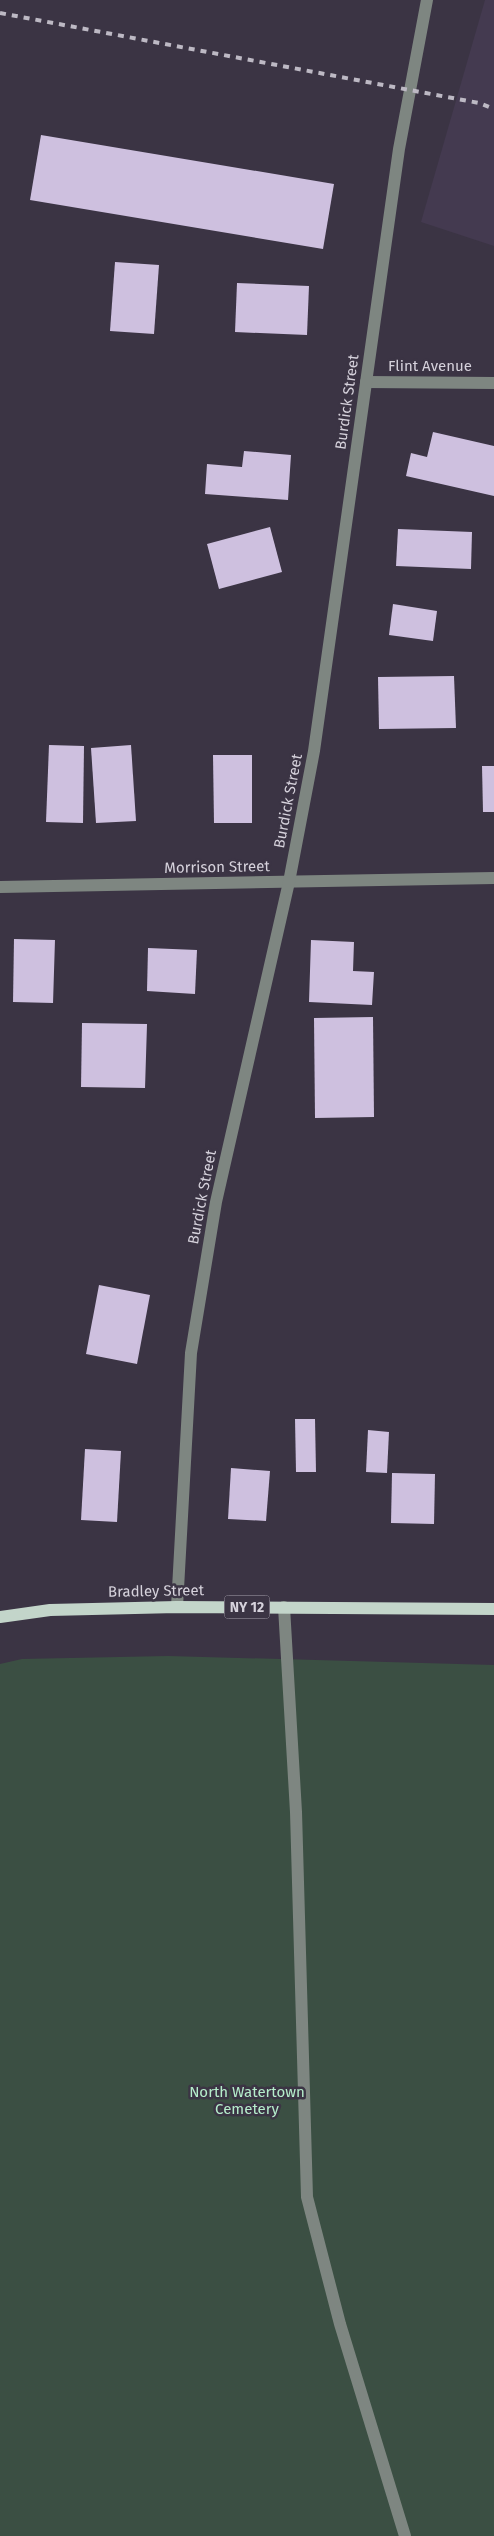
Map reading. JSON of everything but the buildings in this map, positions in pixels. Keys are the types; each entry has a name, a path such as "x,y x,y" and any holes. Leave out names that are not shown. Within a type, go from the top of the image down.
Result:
{"main road":[{"name":"Bradley Street","path":"0,1618 50,1610 177,1606 494,1609"}],"street":[{"name":"Burdick Street","path":"177,1606 191,1353 216,1202 289,882 314,752 399,149 426,0"},
{"name":"Flint Avenue","path":"366,382 494,383"},
{"name":"Morrison Street","path":"0,886 494,878"},
{"path":"284,1607 296,1812 307,2197 340,2324 405,2536"}],"shaded area":[{"path":"485,0 494,0 494,246 421,222"}],"green space":[{"name":"North Watertown Cemetery","path":"168,1656 494,1665 494,2536 0,2536 0,1664 22,1659"}],"railway":[{"path":"0,13 479,103 494,109"}]}
